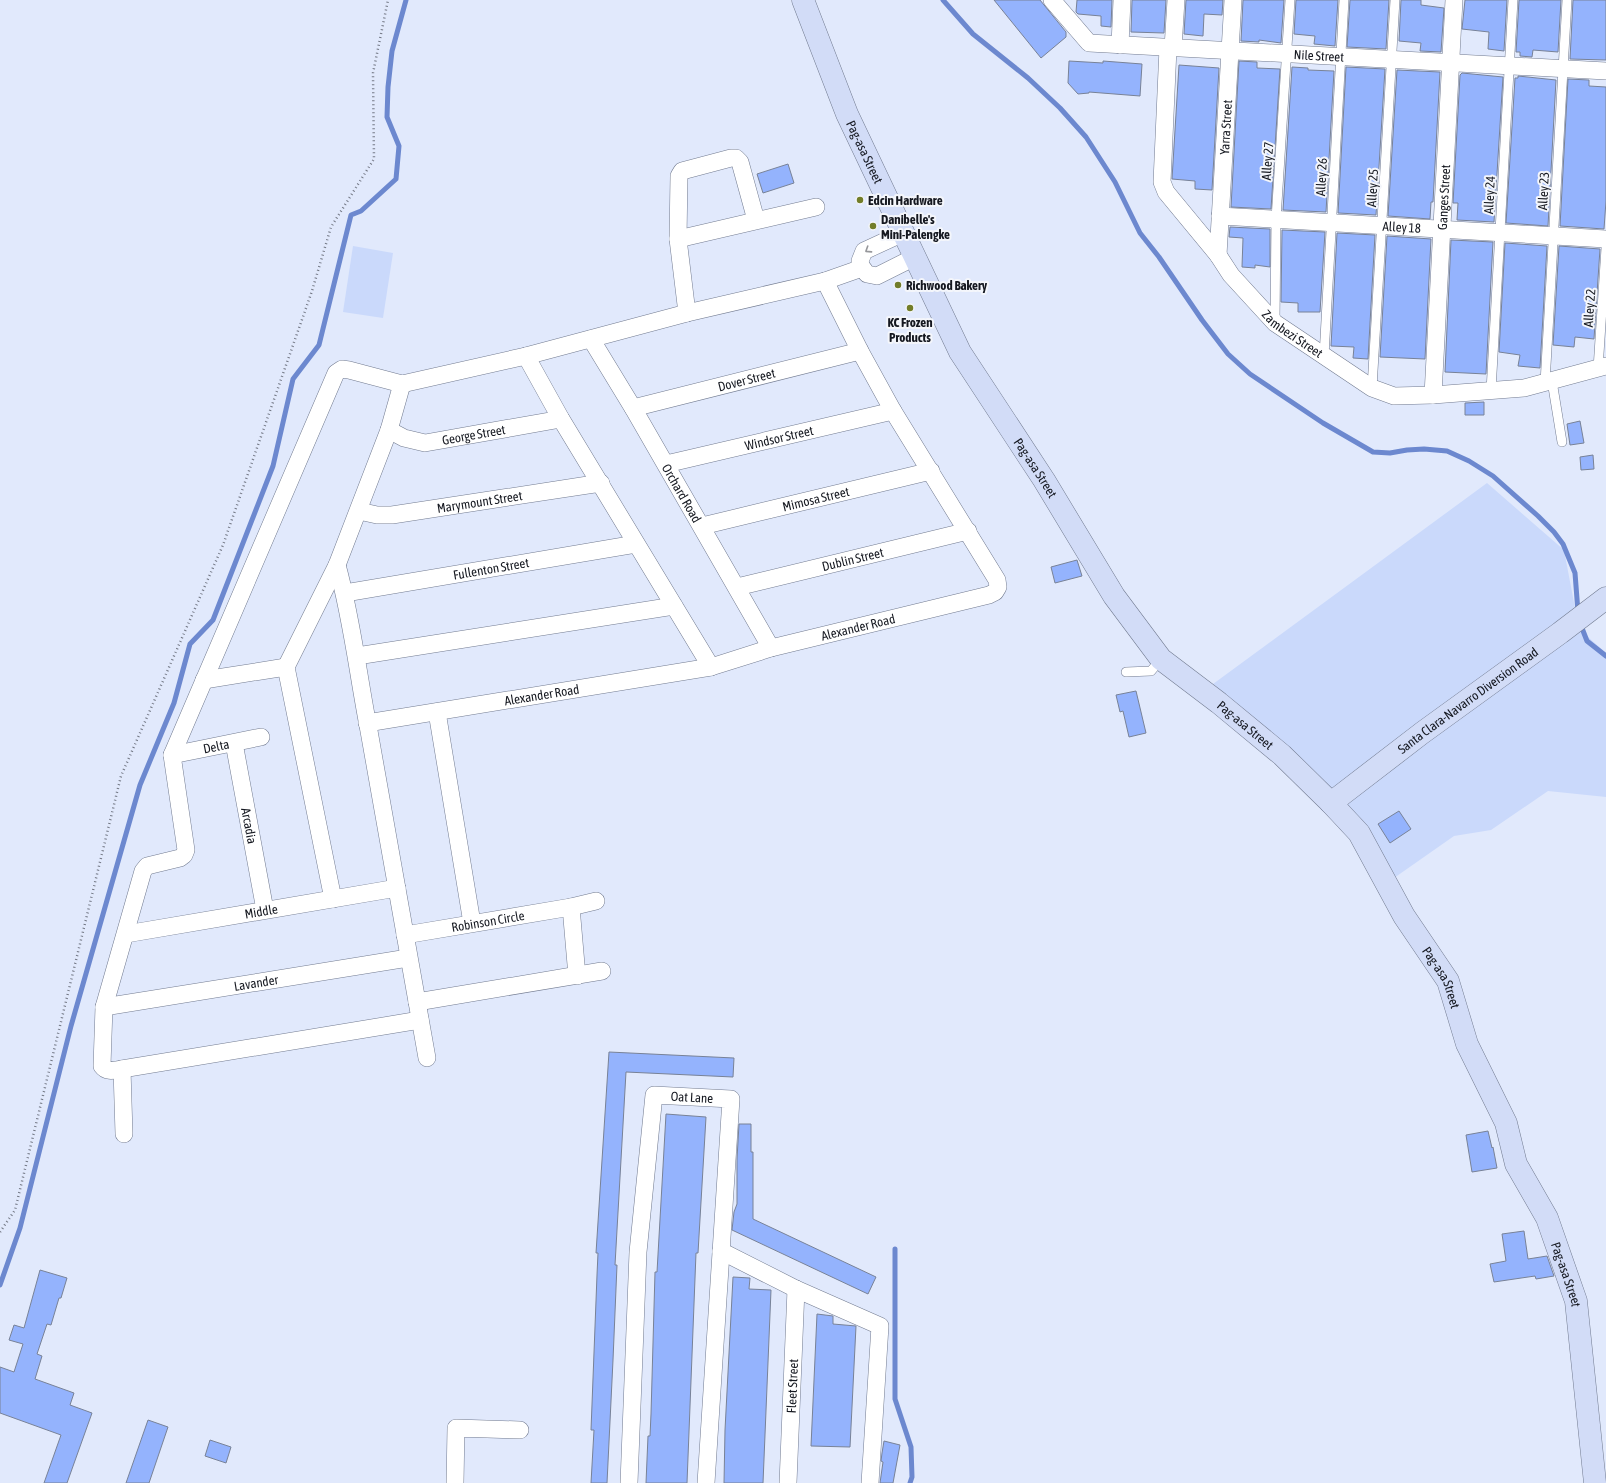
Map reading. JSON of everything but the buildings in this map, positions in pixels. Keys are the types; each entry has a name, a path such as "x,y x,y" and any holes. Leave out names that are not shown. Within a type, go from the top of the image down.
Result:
{"street":[{"name":"Pag-asa Street","path":"803,0 847,114 960,352 1044,480 1114,596 1161,659 1219,703 1282,755 1359,833 1404,916 1448,981 1467,1044 1506,1123 1516,1164 1547,1218 1576,1301 1594,1483"},
{"name":"Nile Street","path":"1052,0 1089,43 1606,71"},
{"path":"1120,45 1122,0"},
{"name":"Zambezi Street","path":"1176,0 1171,48 1162,182 1166,192 1218,255 1231,275 1275,323 1372,388 1394,396 1433,395 1524,388 1602,367"},
{"name":"Yarra Street","path":"1218,255 1233,0"},
{"name":"Ganges Street","path":"1433,395 1454,0"},
{"path":"687,313 678,238 679,176 682,171 736,158 740,162 756,220"},
{"path":"678,238 816,207"},
{"name":"Alley 18","path":"1220,216 1606,239"},
{"path":"903,233 864,251 860,261 862,268 868,274 877,276 915,257"},
{"path":"420,1020 109,1071 104,1069 102,1066 104,1007 144,871 147,866 184,855 186,850 172,755 336,373 342,369 349,370 402,384 526,356 687,313 825,281 862,268"},
{"name":"Alexander Road","path":"367,723 711,668 772,648 993,594 998,590 998,580 893,411 860,351 825,281"},
{"name":"Orchard Road","path":"591,339 666,464 772,648"},
{"name":"Dover Street","path":"633,408 860,351"},
{"path":"526,356 561,419 601,483 711,668"},
{"path":"333,899 286,667 337,565 389,430 402,384"},
{"name":"Windsor Street","path":"666,464 893,411"},
{"name":"George Street","path":"389,430 404,438 425,442 561,419"},
{"name":"Mimosa Street","path":"702,526 930,471"},
{"name":"Marymount Street","path":"359,511 377,515 392,515 601,483"},
{"name":"Dublin Street","path":"737,587 968,531"},
{"name":"Fullenton Street","path":"345,593 636,544"},
{"path":"337,565 345,593 357,656 367,723 427,1058"},
{"name":"Santa Clara-Navarro Diversion Road","path":"1331,803 1422,733 1606,598"},
{"path":"357,656 674,606"},
{"path":"204,680 286,667"},
{"path":"437,712 472,923"},
{"name":"Delta","path":"172,755 261,737"},
{"name":"Arcadia","path":"234,743 265,910"},
{"name":"Middle","path":"126,934 397,888"},
{"name":"Robinson Circle","path":"405,935 571,907 596,901"},
{"path":"571,907 577,976"},
{"name":"Lavander","path":"104,1007 408,958"},
{"path":"417,1002 602,972"},
{"path":"122,1069 124,1134"},
{"name":"Oat Lane","path":"629,1483 638,1252 654,1095 731,1099 721,1251"},
{"path":"706,1483 721,1251 796,1289 880,1326 870,1483"},
{"name":"Fleet Street","path":"788,1483 796,1289"},
{"path":"455,1483 456,1428 520,1430"}],"lane":[{"name":"Alley 27","path":"1275,323 1276,219 1290,0"},
{"name":"Alley 26","path":"1324,356 1344,0"},
{"name":"Alley 25","path":"1372,388 1383,225 1395,0"},
{"name":"Alley 24","path":"1491,391 1508,66 1513,0"},
{"name":"Alley 23","path":"1562,442 1549,382 1554,236 1567,0"},
{"name":"Alley 22","path":"1602,367 1606,248"},
{"path":"1126,672 1151,671 1161,659"}],"path":[{"path":"0,1232 15,1210 121,776 223,545 312,291 331,227 374,158 373,73 388,0"}],"shaded area":[{"path":"353,246 393,253 383,318 343,312"},
{"path":"1487,483 1564,550 1579,629 1606,653 1606,797 1548,791 1491,830 1454,836 1394,878 1296,758 1213,684"}],"waterway":[{"path":"0,1285 20,1228 71,1026 140,785 174,703 190,644 213,620 273,466 293,379 319,345 351,215 361,211 396,179 399,146 387,117 388,87 392,51 406,0"},
{"path":"943,0 973,34 1028,78 1060,108 1086,137 1115,182 1140,233 1159,257 1202,320 1228,354 1250,374 1323,423 1373,452 1390,453 1424,449 1447,451 1469,461 1493,476 1538,516 1554,532 1563,544 1575,573 1578,612"},
{"path":"1580,623 1587,641 1606,656"},
{"path":"895,1249 895,1399 911,1447 912,1477 910,1483"}],"place":[{"name":"Edcin Hardware","path":"860,200"},
{"name":"Danibelle's Mini-Palengke","path":"873,226"},
{"name":"Richwood Bakery","path":"898,285"},
{"name":"KC Frozen Products","path":"910,308"}]}
